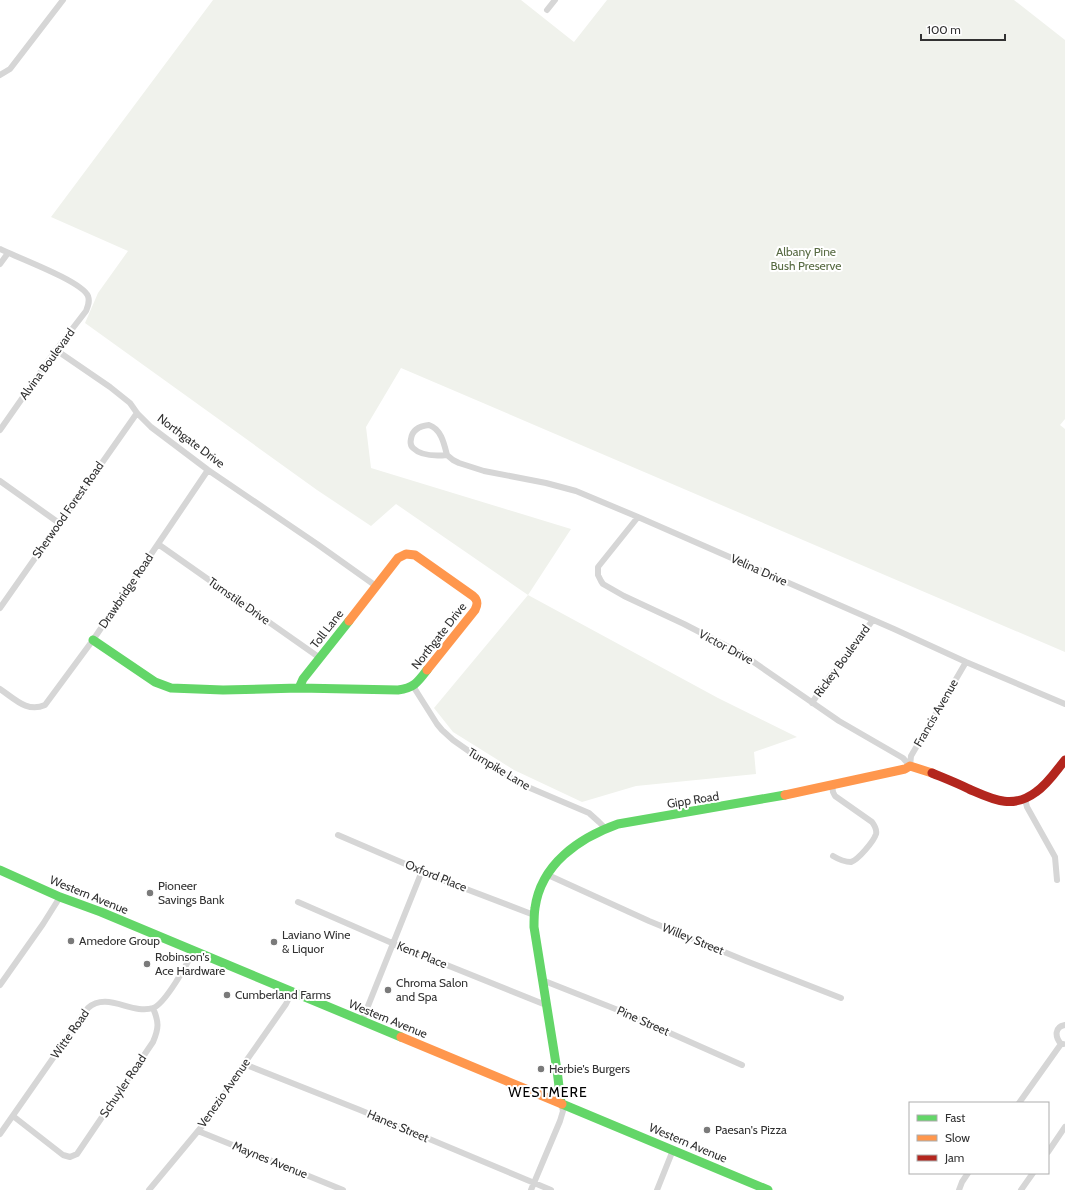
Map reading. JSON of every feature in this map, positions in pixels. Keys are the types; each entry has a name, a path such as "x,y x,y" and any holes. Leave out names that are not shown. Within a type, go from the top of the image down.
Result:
{"street":[{"path":"0,75 10,69 63,0"},
{"path":"547,10 555,0"},
{"path":"0,250 8,253 0,264"},
{"name":"Alvina Boulevard","path":"0,430 2,422 86,311 89,304 88,296 84,291 69,280 8,253"},
{"name":"Northgate Drive","path":"56,350 130,402 137,413 151,427 208,470 376,586 398,558 406,554 411,554 415,555 475,596 478,607 418,682 413,686 402,690 299,688 216,690 171,688 155,682 93,640"},
{"name":"Sherwood Forest Road","path":"0,608 137,413"},
{"name":"Velina Drive","path":"447,455 435,456 416,450 412,447 410,442 413,432 423,426 429,425 434,427 445,446 447,455 459,463 484,471 546,483 576,491 638,516 966,662 1065,704"},
{"name":"Drawbridge Road","path":"0,689 24,706 39,708 45,705 93,640 208,470"},
{"path":"0,481 59,523"},
{"name":"Victor Drive","path":"638,516 598,567 598,575 603,584 624,596 684,624 742,654 839,721 903,758 910,766"},
{"name":"Turnstile Drive","path":"158,544 320,658"},
{"name":"Toll Lane","path":"299,688 303,679 376,586"},
{"name":"Rickey Boulevard","path":"812,703 873,620"},
{"name":"Francis Avenue","path":"910,766 911,756 966,662"},
{"name":"Turnpike Lane","path":"413,686 437,724 453,740 480,759 523,785 589,813 605,828"},
{"path":"910,766 926,770 995,800 1010,802 1025,799 1038,792 1065,760"},
{"name":"Gipp Road","path":"561,1103 534,927 534,915 538,896 548,876 558,861 572,847 605,828 618,824 744,804 910,766"},
{"path":"832,785 835,796 872,822 876,831 874,837 859,858 855,861 849,862 833,856"},
{"path":"1025,799 1027,807 1055,857 1057,880"},
{"name":"Oxford Place","path":"338,835 422,871 534,915"},
{"name":"Western Avenue","path":"0,870 60,897 101,912 768,1190"},
{"path":"362,1021 422,871"},
{"name":"Willey Street","path":"548,876 649,921 841,998"},
{"path":"0,985 60,897"},
{"name":"Kent Place","path":"298,902 392,943 546,1005"},
{"path":"153,1008 160,1004 163,1000 188,962 193,951"},
{"name":"Pine Street","path":"542,980 618,1010 742,1065"},
{"name":"Venezio Avenue","path":"149,1190 208,1119 286,1004 292,992"},
{"name":"Witte Road","path":"0,1134 92,1004 97,1002 108,1002 145,1009 153,1008"},
{"name":"Schuyler Road","path":"13,1116 63,1155 70,1157 77,1154 153,1042 158,1026 158,1019 153,1008"},
{"path":"1020,1102 1063,1044 1057,1040 1056,1035 1057,1029 1065,1024"},
{"name":"Hanes Street","path":"244,1064 360,1110 551,1190"},
{"path":"531,1190 562,1116 561,1103"},
{"path":"1049,1151 1065,1127"},
{"name":"Maynes Avenue","path":"198,1131 343,1190"},
{"path":"657,1190 673,1150"},
{"path":"959,1190 967,1174"},
{"path":"1021,1190 1032,1174"}],"green space":[{"name":"Albany Pine Bush Preserve","path":"213,0 521,0 574,42 607,0 1014,0 1065,40 1065,419 1060,425 1065,429 1065,652 401,368 366,427 371,468 571,529 528,595 396,504 371,526 317,490 85,323 98,293 128,251 51,217"},
{"path":"528,595 718,698 797,737 754,752 756,774 636,786 582,802 514,770 453,732 434,708"}],"traffic: fast":[{"path":"299,688 303,679 349,621"},
{"path":"93,640 155,682 171,688 223,690 299,688 398,690 408,688 415,684 427,670"},
{"path":"561,1103 534,927 535,910 539,892 545,878 564,855 576,845 589,837 618,824 785,795"},
{"path":"0,870 60,897 101,912 401,1037"},
{"path":"562,1104 768,1190"}],"traffic: slow":[{"path":"349,621 398,558 406,554 415,555 473,596 477,602 475,610 427,670"},
{"path":"785,795 905,769 910,766 932,773"},
{"path":"401,1037 562,1104"}],"traffic: jam":[{"path":"932,773 994,799 1010,802 1019,801 1040,789 1052,777 1065,760"}],"place":[{"name":"Pioneer Savings Bank","path":"150,893"},
{"name":"Amedore Group","path":"71,941"},
{"name":"Laviano Wine & Liquor","path":"274,942"},
{"name":"Robinson's Ace Hardware","path":"147,964"},
{"name":"Chroma Salon and Spa","path":"388,990"},
{"name":"Cumberland Farms","path":"227,995"},
{"name":"Herbie's Burgers","path":"541,1069"},
{"name":"Paesan's Pizza","path":"707,1130"}],"district":[{"name":"WESTMERE","path":"548,1092"}]}
